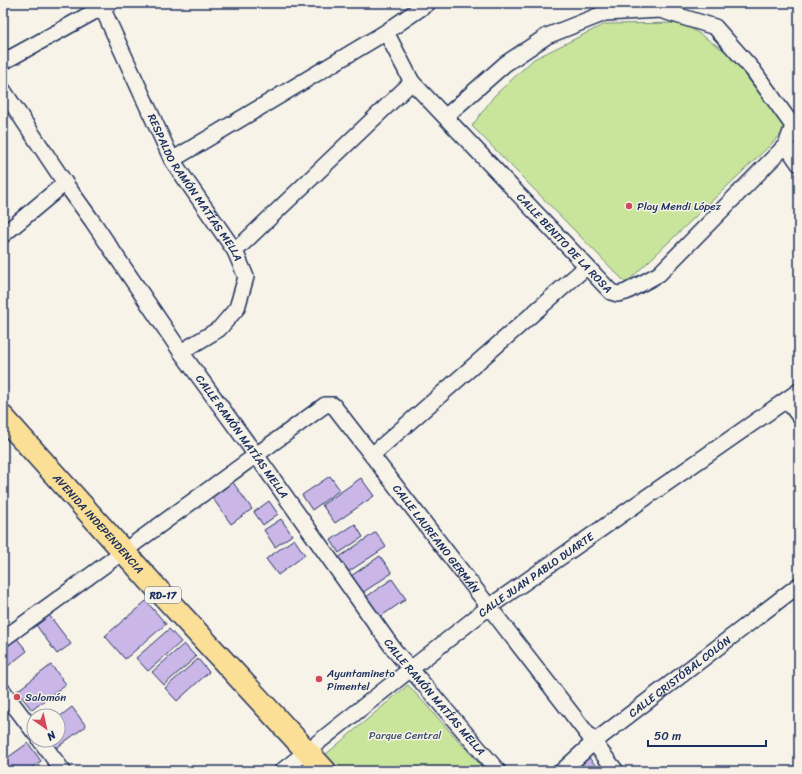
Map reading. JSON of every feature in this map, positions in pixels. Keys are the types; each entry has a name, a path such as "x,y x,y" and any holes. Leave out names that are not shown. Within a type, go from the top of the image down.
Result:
{"main road":[{"name":"AVENIDA INDEPENDENCIA","path":"3,417 325,771"}],"street":[{"path":"444,117 506,64 547,36 605,13 617,3"},
{"path":"3,62 104,4"},
{"name":"RESPALDO RAMÓN MATÍAS MELLA","path":"104,4 172,160 234,251 246,277 237,308 219,329 181,352"},
{"path":"172,160 386,32 422,5"},
{"path":"605,13 660,10 715,28 753,70 793,126 786,145 799,164"},
{"name":"CALLE BENITO DE LA ROSA","path":"386,32 412,82 586,267 611,292 618,294 626,292 659,274 786,145"},
{"path":"234,251 412,82"},
{"name":"CALLE RAMÓN MATÍAS MELLA","path":"3,90 181,352 395,651 498,771"},
{"path":"3,235 65,183"},
{"path":"372,455 586,267"},
{"path":"793,396 799,416"},
{"name":"CALLE JUAN PABLO DUARTE","path":"282,771 489,607 793,396"},
{"name":"CALLE LAUREANO GERMÁN","path":"256,455 325,405 333,405 616,771"},
{"path":"3,639 256,455"},
{"name":"CALLE CRISTÓBAL COLÓN","path":"562,771 594,742 799,585"},
{"path":"3,691 26,721"},
{"path":"46,748 63,771"}],"green space":[{"name":"Play Mendi López","path":"683,23 728,53 787,129 626,283 472,126 494,96 534,59 605,24"},
{"name":"Parque Central","path":"408,685 486,771 340,771 325,755"}],"building":[{"path":"330,476 340,490 312,510 302,495"},
{"path":"361,478 374,496 335,523 322,505"},
{"path":"232,481 252,509 231,524 211,496"},
{"path":"269,501 278,514 263,525 254,512"},
{"path":"281,519 292,535 275,547 264,530"},
{"path":"355,524 363,537 339,553 331,540"},
{"path":"376,532 386,547 348,572 338,558"},
{"path":"294,539 305,555 278,575 266,559"},
{"path":"380,556 392,573 362,593 351,576"},
{"path":"392,579 406,599 380,617 366,597"},
{"path":"146,601 166,624 125,659 105,636"},
{"path":"49,615 71,644 57,654 36,625"},
{"path":"169,629 181,642 148,671 136,658"},
{"path":"15,636 27,651 3,670 3,645"},
{"path":"184,644 196,657 164,685 152,672"},
{"path":"198,659 209,672 177,701 165,688"},
{"path":"51,665 66,684 35,708 30,708 17,691"},
{"path":"72,707 86,726 66,741 66,712"},
{"path":"26,744 26,748 32,748 41,761 28,771 3,771 3,761"},
{"path":"589,758 601,771 574,771"}],"place":[{"name":"Play Mendi López","path":"629,206"},
{"name":"Ayuntamineto Pimentel","path":"319,679"},
{"name":"Salomón","path":"17,697"}]}
